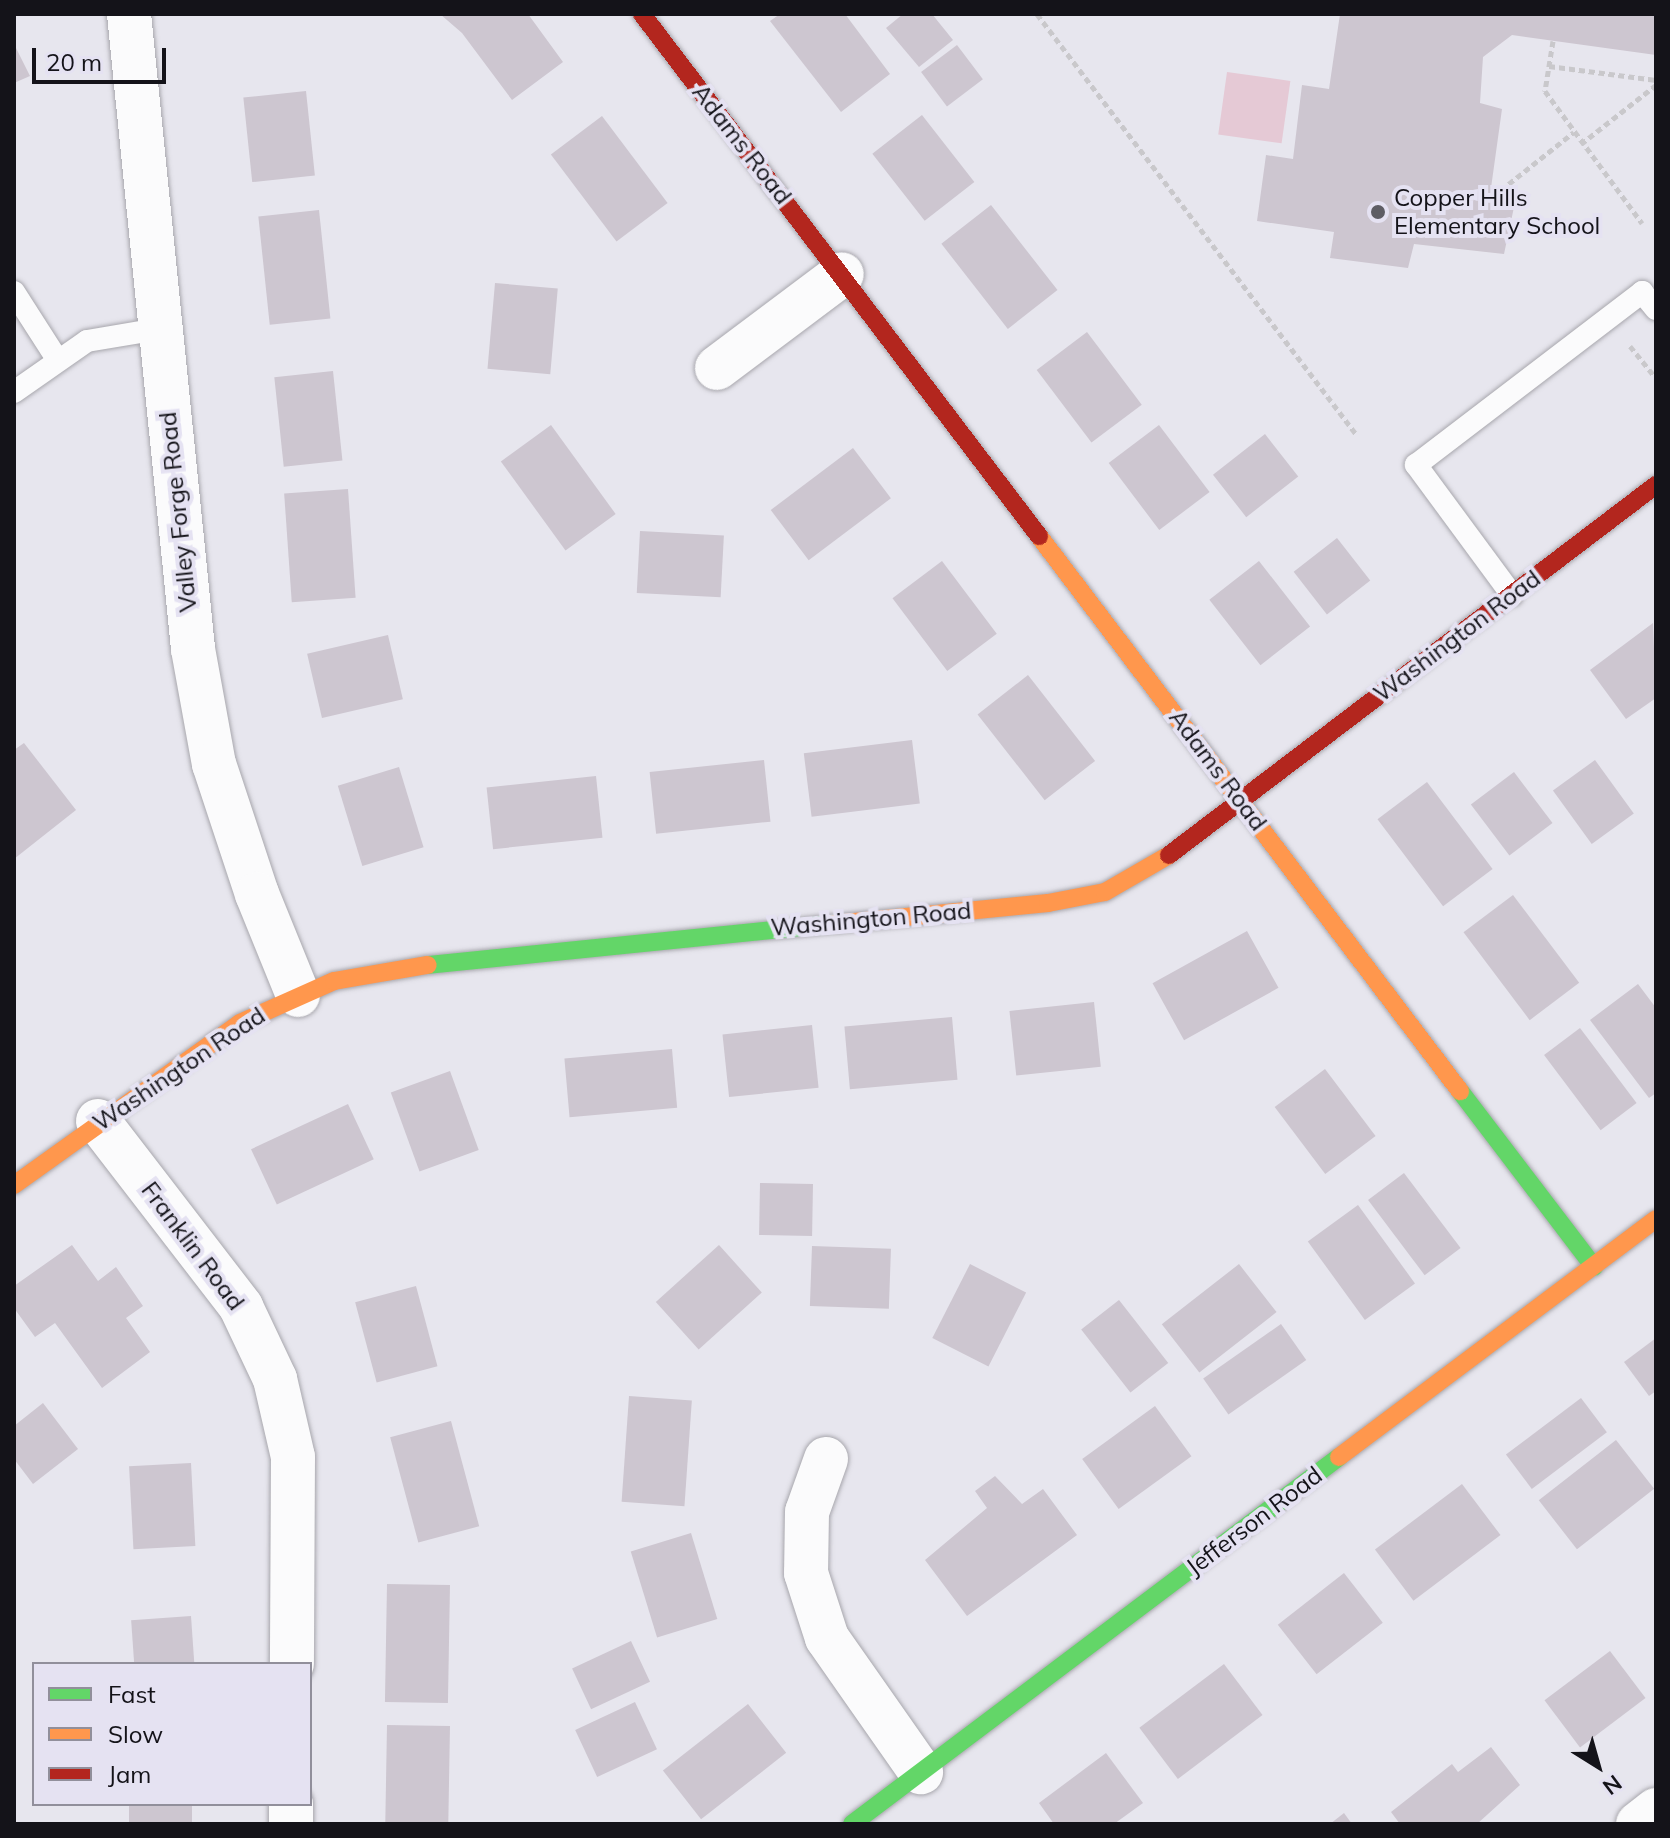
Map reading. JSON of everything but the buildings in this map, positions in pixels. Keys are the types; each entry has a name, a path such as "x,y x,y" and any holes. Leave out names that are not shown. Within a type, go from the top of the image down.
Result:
{"street":[{"name":"Valley Forge Road","path":"129,14 193,649 214,764 257,894 298,995"},
{"name":"Adams Road","path":"642,14 1594,1267"},
{"path":"717,368 842,274"},
{"name":"Washington Road","path":"14,1185 98,1121 240,1023 334,981 467,959 1048,903 1105,892 1141,875 1656,485"},
{"name":"Franklin Road","path":"98,1121 241,1307 275,1379 293,1457 292,1662"},
{"name":"Jefferson Road","path":"852,1824 1656,1219"},
{"path":"826,1459 807,1512 806,1573 827,1638 921,1772"},
{"path":"1638,1824 1656,1810"}],"lane":[{"path":"14,292 57,359"},
{"path":"1512,595 1416,465 1642,292 1656,309"},
{"path":"14,392 57,359 87,341 159,329"}],"path":[{"path":"1037,14 1356,434"},
{"path":"1553,41 1545,91 1642,223"},
{"path":"1549,66 1656,82"},
{"path":"1581,144 1656,82"},
{"path":"1501,190 1574,132"},
{"path":"1630,346 1655,377"}],"shaded area":[{"path":"1227,72 1290,81 1282,143 1218,134"}],"traffic: fast":[{"path":"428,965 834,924"},
{"path":"1460,1091 1594,1267"},
{"path":"852,1824 1339,1457"}],"traffic: slow":[{"path":"1039,536 1460,1091"},
{"path":"834,924 1048,903 1105,892 1169,855"},
{"path":"14,1185 240,1023 334,981 428,965"},
{"path":"1339,1457 1656,1219"}],"traffic: jam":[{"path":"642,14 1039,536"},
{"path":"1169,855 1656,485"}],"place":[{"name":"Copper Hills Elementary School","path":"1378,212"}]}
